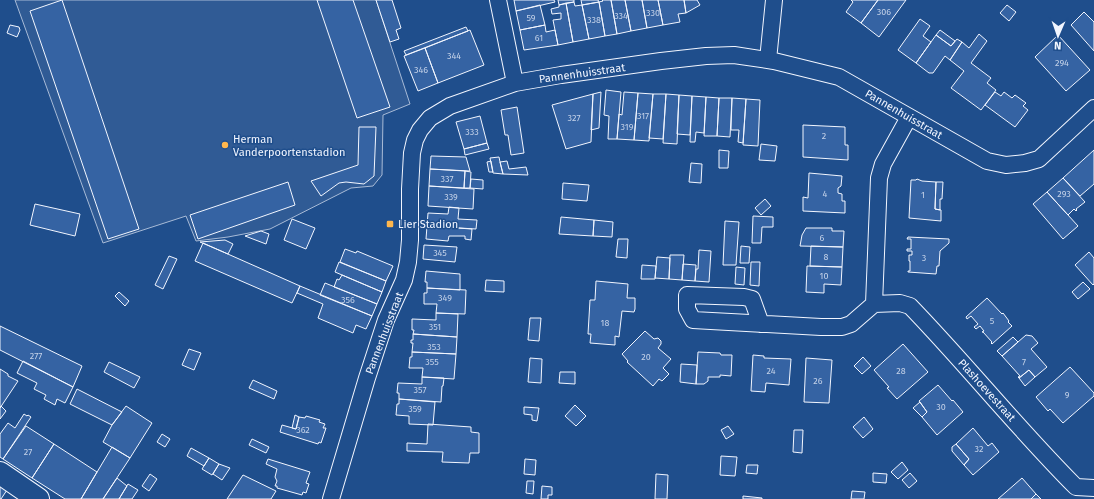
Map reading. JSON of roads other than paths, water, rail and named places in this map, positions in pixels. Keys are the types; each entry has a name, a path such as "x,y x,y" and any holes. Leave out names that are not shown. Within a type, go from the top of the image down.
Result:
{"street":[{"path":"498,0 515,83"},
{"path":"768,60 774,0"},
{"name":"Pannenhuisstraat","path":"331,499 386,320 404,280 408,262 411,168 415,140 420,130 430,118 450,106 515,83 561,75 706,56 734,55 774,61 839,77 987,161 1006,165 1025,164 1038,159 1094,108"},
{"path":"761,324 842,327 851,324 874,304 879,178 883,164 909,117"},
{"name":"Plashoevestraat","path":"874,304 900,304 910,306 964,364 1049,460 1076,487 1094,488"},
{"path":"0,473 38,499"}],"place":[{"name":"Herman Vanderpoortenstadion","path":"225,145"},
{"name":"Lier Stadion","path":"390,224"}]}
